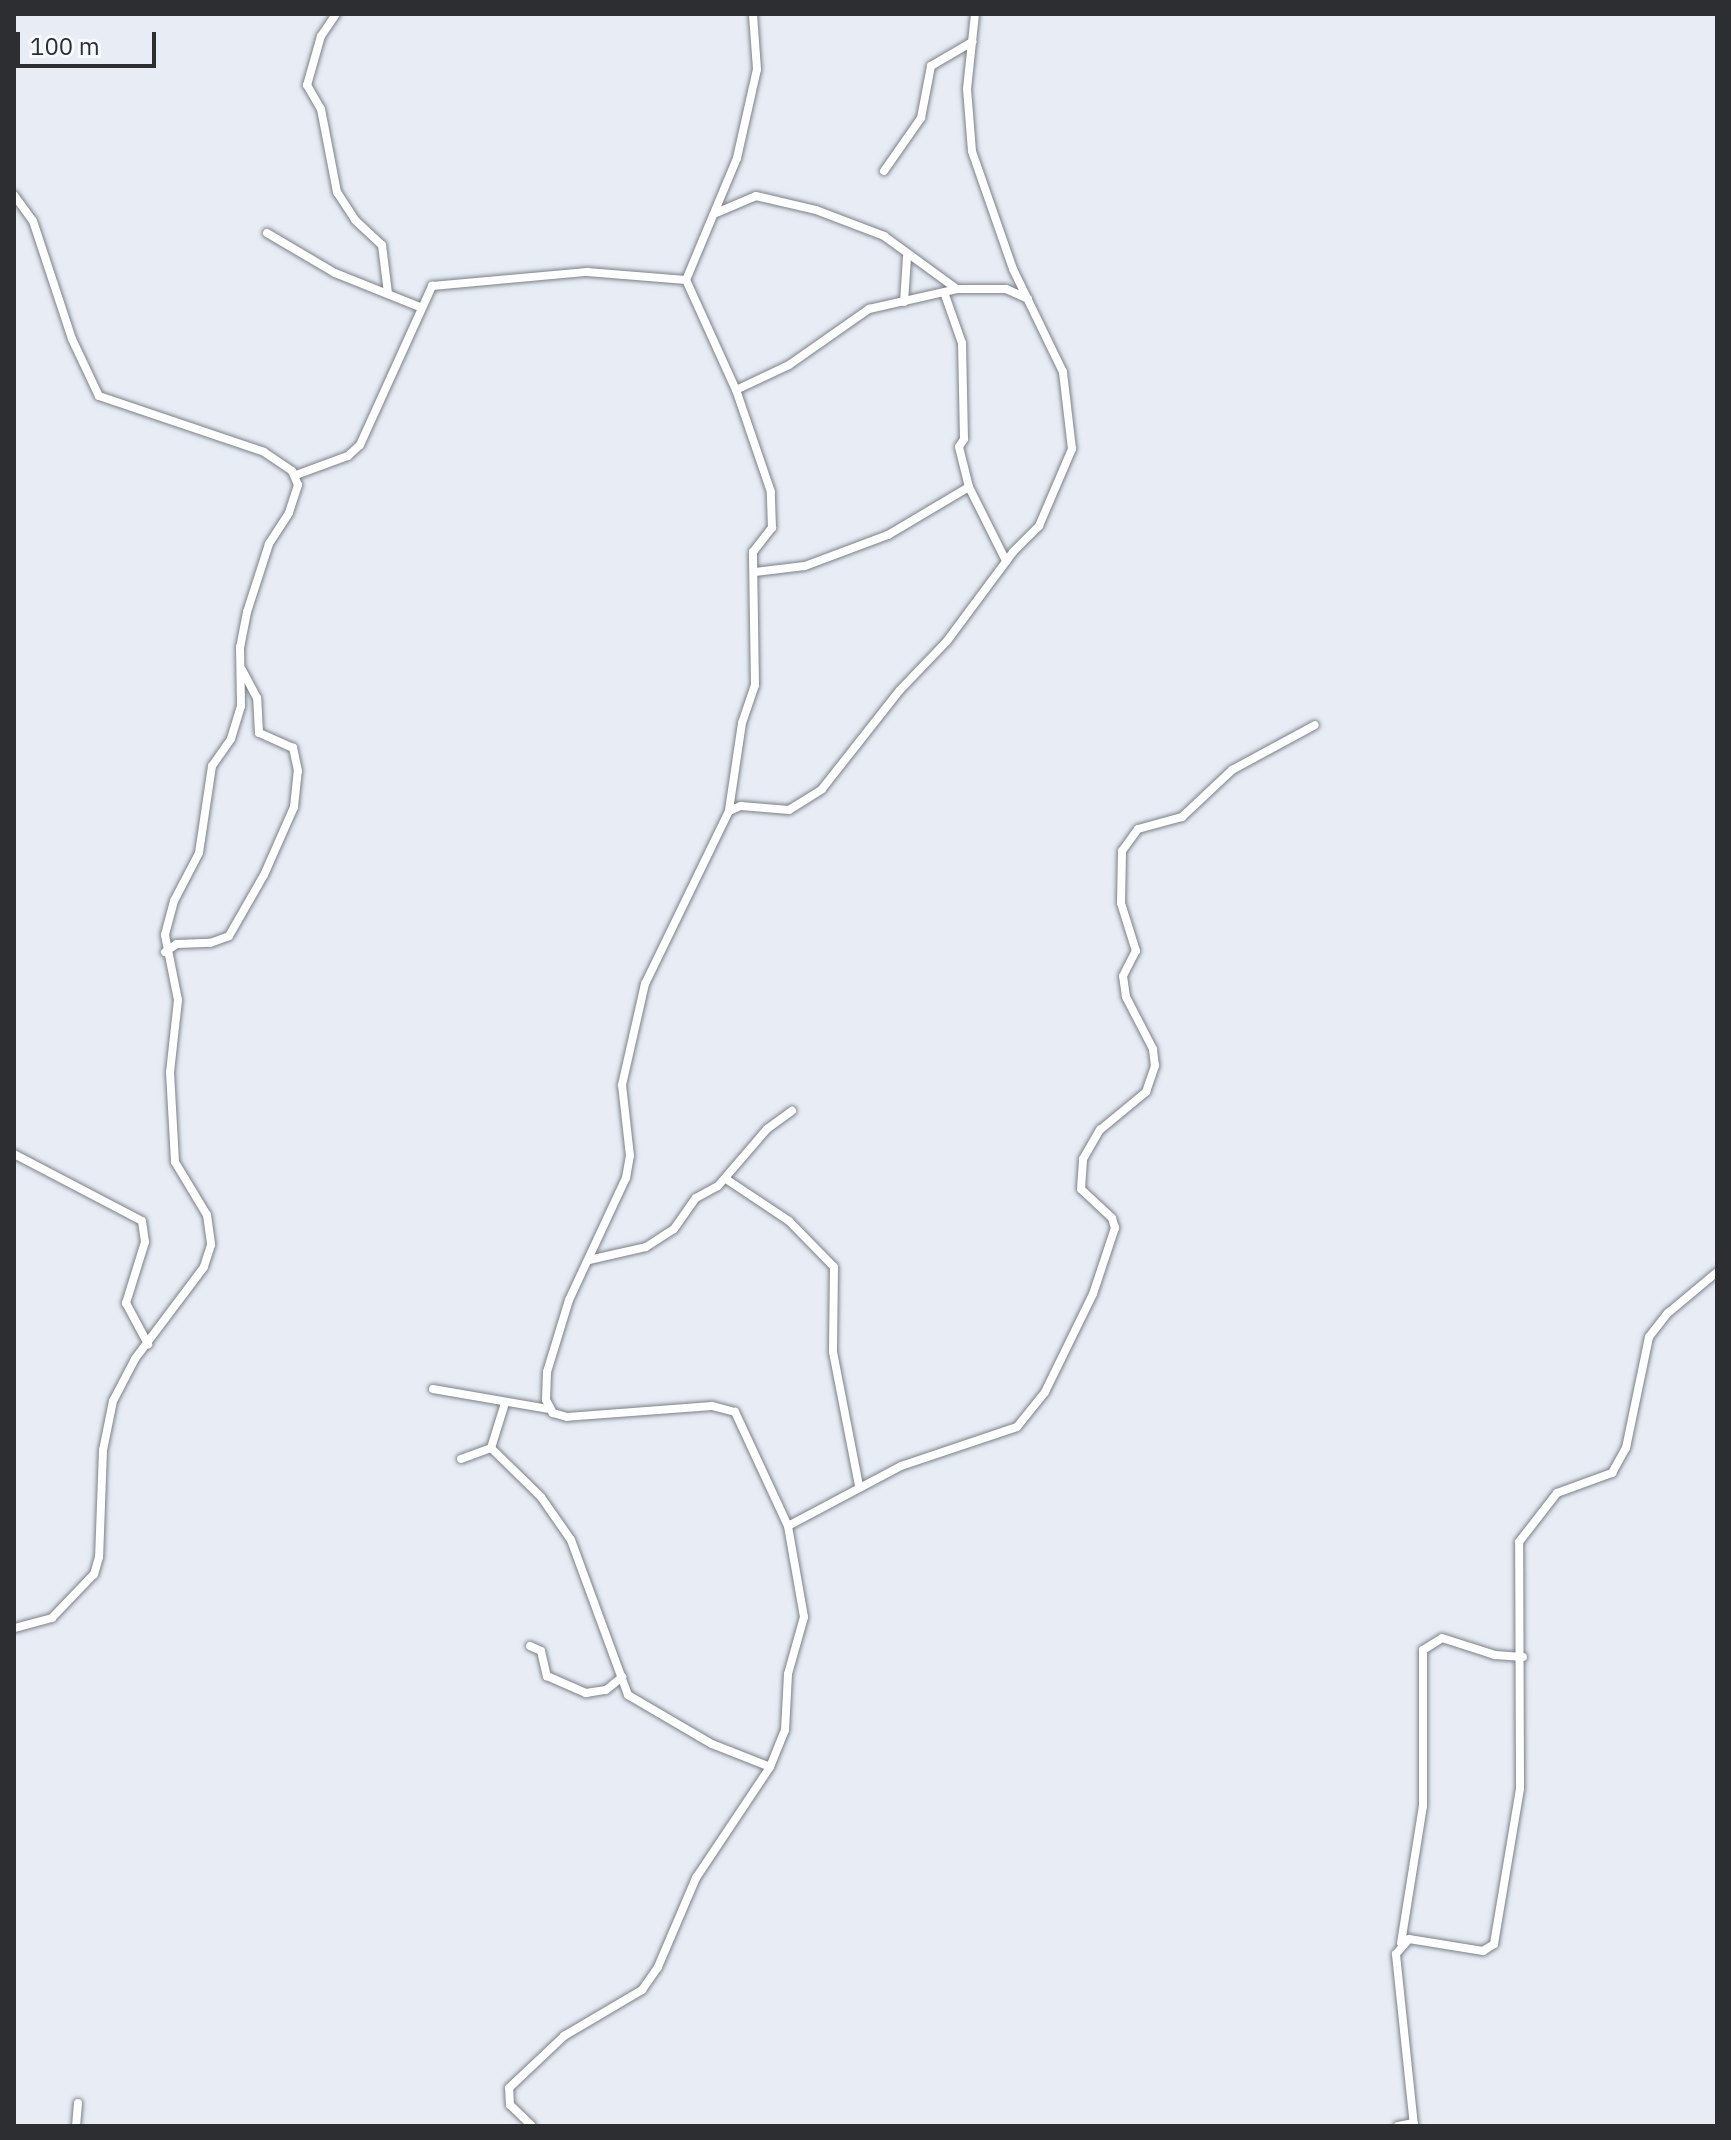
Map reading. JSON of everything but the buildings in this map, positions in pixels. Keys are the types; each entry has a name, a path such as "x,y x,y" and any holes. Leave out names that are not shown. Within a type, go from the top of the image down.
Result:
{"street":[{"path":"336,14 321,36 307,85 321,109 337,192 355,220 382,245 388,293"},
{"path":"549,1409 547,1372 569,1300 626,1178 630,1156 622,1085 645,984 729,811 742,723 755,685 754,549 773,524 771,492 736,390 686,280 737,158 755,82 753,14"},
{"path":"729,811 741,806 789,810 822,789 900,690 947,641 1006,561 1045,518 1072,449 1063,372 996,226 972,151 967,89 975,14"},
{"path":"884,171 921,118 931,66 972,42"},
{"path":"14,195 33,221 72,339 99,396 264,452 296,475"},
{"path":"715,213 750,198 773,198 884,236 907,257 949,279 957,289"},
{"path":"267,233 320,266 420,307"},
{"path":"904,302 907,257"},
{"path":"296,475 348,456 360,445 432,286 444,282 600,272 686,280"},
{"path":"736,390 789,365 866,310 945,295 957,289 1006,289 1029,300"},
{"path":"945,295 962,343 964,439 959,445 969,487 1006,561"},
{"path":"14,1628 52,1618 94,1574 105,1432 123,1378 204,1267 212,1236 207,1215 175,1162 170,1072 178,1000 165,952 170,913 199,853 212,766 231,739 239,714 247,612 269,544 295,499 296,475"},
{"path":"755,572 805,566 888,535 969,487"},
{"path":"165,952 177,944 210,943 229,936 264,875 294,807 298,781 293,748 259,733 257,698 241,668"},
{"path":"788,1526 901,1466 1017,1427 1053,1379 1093,1294 1115,1228 1112,1218 1081,1189 1083,1159 1100,1130 1146,1092 1155,1066 1153,1049 1126,997 1123,976 1136,951 1121,903 1122,851 1138,829 1182,817 1232,770 1315,725"},
{"path":"589,1260 646,1247 674,1229 696,1198 726,1179 767,1129 792,1111"},
{"path":"14,1154 124,1207 142,1221 145,1242 126,1303 148,1344"},
{"path":"726,1179 789,1221 834,1267 833,1352 859,1486"},
{"path":"1401,1943 1428,1938 1486,1951 1494,1944 1520,1789 1523,1657 1516,1563 1524,1533 1557,1493 1612,1473 1627,1444 1649,1337 1668,1313 1717,1272"},
{"path":"433,1389 549,1409 567,1417 699,1406 731,1409 742,1420 788,1526 804,1617 788,1674 785,1730 770,1767 696,1878 658,1967 642,1990 564,2036 509,2088 508,2102 532,2126"},
{"path":"491,1448 505,1403"},
{"path":"461,1459 491,1448"},
{"path":"491,1448 568,1534 603,1636 628,1695 712,1744 770,1767"},
{"path":"1398,2126 1414,2124 1395,1962 1401,1943 1423,1806 1423,1650 1442,1638 1495,1655 1523,1657"},
{"path":"530,1646 541,1651 547,1676 586,1693 606,1690 622,1677"},
{"path":"76,2126 78,2103"}]}
